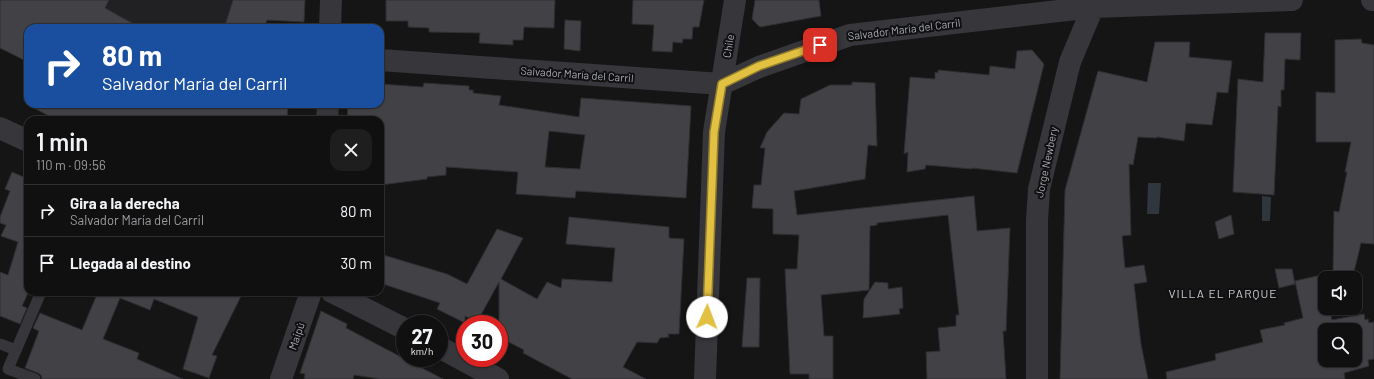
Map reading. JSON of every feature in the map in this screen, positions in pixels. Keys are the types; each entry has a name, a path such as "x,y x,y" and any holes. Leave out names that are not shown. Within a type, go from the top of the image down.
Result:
{"street":[{"path":"330,24 331,0"},
{"name":"Chile","path":"705,379 714,132 735,0"},
{"name":"Salvador María del Carril","path":"384,60 722,84 759,66 850,35 1095,3 1292,0"},
{"name":"Jorge Newbery","path":"1037,379 1037,220 1039,189 1070,62 1095,3"},
{"path":"0,128 24,139"},
{"name":"Maipú","path":"281,379 310,296"},
{"path":"340,296 396,324"},
{"path":"448,352 498,379"}],"lane":[{"path":"35,379 8,369 40,296"},
{"path":"0,344 16,350"}],"shaded area":[{"path":"87,0 273,0 265,24 76,24"},
{"path":"1148,183 1161,183 1159,214 1147,214"},
{"path":"1262,196 1271,197 1270,221 1262,221"}],"building":[{"path":"0,0 109,0 105,8 134,24 24,24 24,60 0,48"},
{"path":"233,0 305,0 304,22 267,20 266,24 225,24"},
{"path":"386,0 555,0 554,28 524,27 523,40 513,40 513,45 479,43 480,33 429,32 429,28 408,27 408,21 386,21"},
{"path":"633,0 704,0 699,27 693,27 692,39 683,39 682,43 673,42 672,52 652,51 654,25 632,24"},
{"path":"755,0 819,0 821,16 760,27 752,19"},
{"path":"565,20 581,21 580,51 564,49"},
{"path":"1265,33 1301,33 1300,60 1285,59 1284,90 1281,90 1281,107 1278,106 1274,195 1233,192 1238,79 1263,82"},
{"path":"1361,39 1362,43 1374,45 1374,244 1361,243 1354,271 1333,271 1334,211 1339,212 1351,142 1316,142 1316,92 1335,93 1335,40"},
{"path":"1155,42 1190,42 1189,57 1232,61 1228,93 1217,92 1212,125 1186,123 1184,141 1157,137 1138,137 1133,165 1129,164 1131,235 1122,236 1125,268 1144,265 1147,282 1134,284 1141,344 1148,379 1060,379 1065,190 1098,71 1147,82"},
{"path":"1032,50 1044,64 1017,173 926,165 925,169 907,172 908,152 904,154 910,77 935,79 935,72 938,73 938,70 989,75 990,66 1015,69 1017,51"},
{"path":"852,82 875,83 877,146 868,145 865,179 794,191 797,215 974,196 977,231 1010,228 1006,331 1003,331 1006,379 927,379 926,352 940,351 938,328 956,326 956,315 959,315 948,215 877,223 877,225 870,226 869,290 821,295 824,336 833,336 833,379 809,379 809,374 790,374 785,269 797,269 799,235 773,234 773,209 752,208 754,185 761,185 765,148 760,148 767,132 784,113 799,114 801,99 830,85 852,85"},
{"path":"424,83 469,86 469,90 473,90 473,93 501,96 499,105 579,117 581,98 691,106 686,198 576,191 575,198 516,194 518,172 446,167 446,175 384,184 384,116 347,116 348,108 384,108 384,84 423,87","holes":["549,131 585,135 580,169 545,167"]},
{"path":"34,108 288,108 287,116 49,116"},
{"path":"12,172 24,177 24,296 27,296 22,306 27,308 20,324 0,316 0,272 8,275 18,242 1,236 6,225 0,223 0,217 10,191 5,189"},
{"path":"1231,215 1234,234 1219,239 1215,222"},
{"path":"569,217 669,227 669,238 684,239 679,334 668,334 669,337 660,338 657,343 637,342 623,367 646,379 572,379 523,353 524,350 508,342 508,315 499,315 499,282 481,315 456,315 456,318 437,309 440,303 384,284 384,255 447,274 467,284 497,229 523,238 501,279 537,299 547,282 561,288 562,279 612,282 615,248 566,244"},
{"path":"1275,269 1292,269 1295,284 1279,288"},
{"path":"1318,276 1318,315 1331,315 1332,320 1364,314 1365,320 1368,319 1369,323 1374,322 1374,359 1368,360 1369,366 1344,373 1345,379 1167,379 1166,372 1216,360 1215,354 1263,342 1260,330 1285,325 1284,323 1303,318 1295,281"},
{"path":"747,278 760,278 759,347 742,347"},
{"path":"875,282 888,283 888,289 902,287 903,308 899,309 900,314 863,318 864,299"},
{"path":"96,296 241,296 212,355 217,356 209,378 183,369 198,317 154,299 150,310 120,298 103,339 139,353 137,359 183,379 42,379 41,375 38,373 25,368 39,331 33,328 40,313 82,330"},
{"path":"321,311 347,324 346,328 396,354 396,367 420,367 443,379 380,379 354,375 353,379 304,379 305,374 300,373"}],"district":[{"name":"VILLA EL PARQUE","path":"1223,293"}],"route":[{"path":"707,317 714,132 722,84 759,66 820,45"}]}
